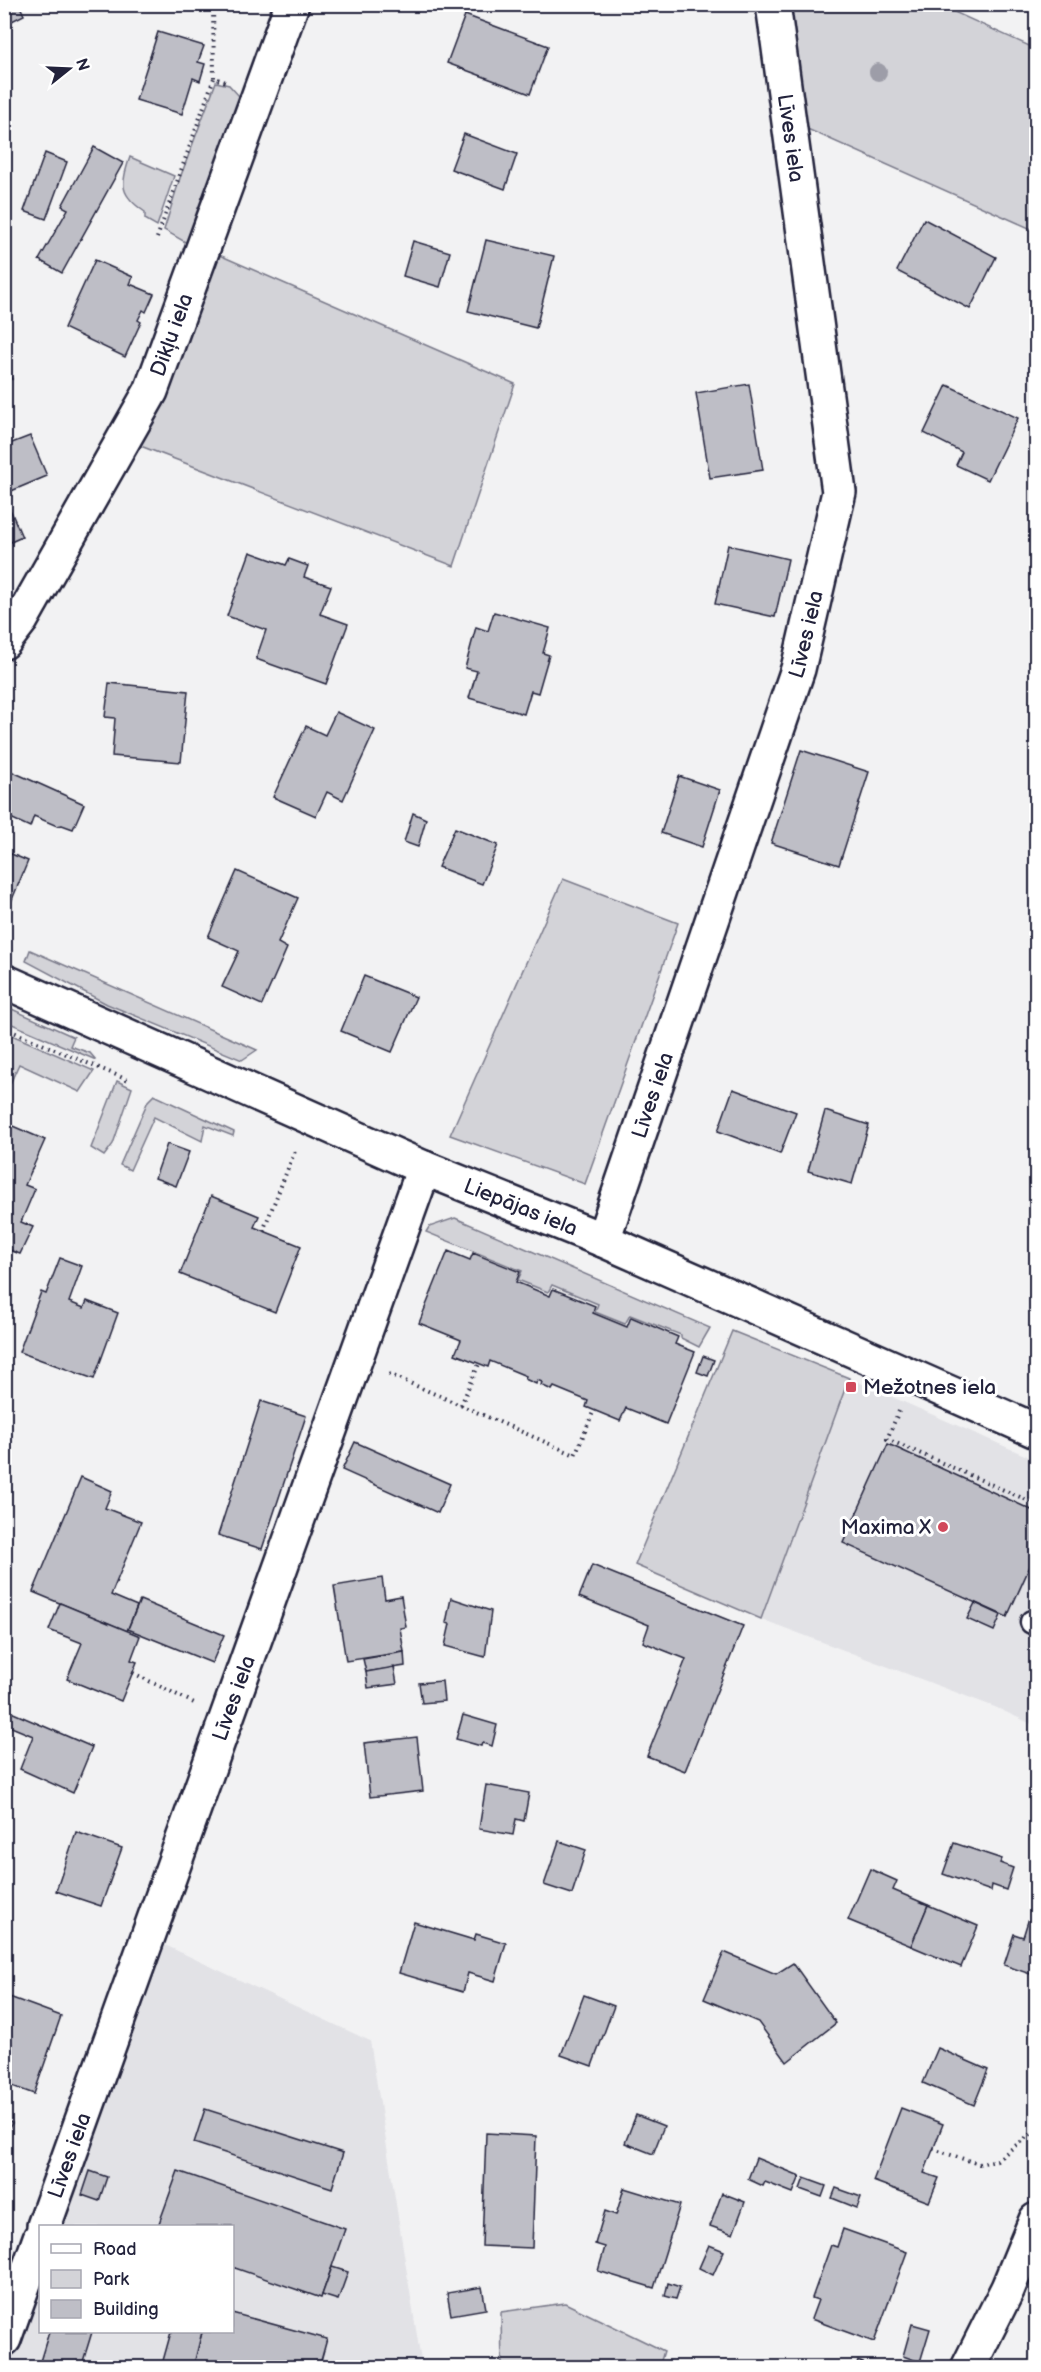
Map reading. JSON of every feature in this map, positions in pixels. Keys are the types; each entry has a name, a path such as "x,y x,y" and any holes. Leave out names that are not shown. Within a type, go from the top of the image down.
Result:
{"street":[{"name":"Dikļu iela","path":"4,642 21,620 151,391 292,4"},
{"name":"Līves iela","path":"603,1240 798,669 838,492 773,4"},
{"name":"Liepājas iela","path":"4,981 424,1168 603,1240 1036,1431"},
{"name":"Līves iela","path":"44,2225 424,1168"},
{"path":"968,2367 1008,2288 1036,2220"},
{"path":"4,2339 39,2241"}],"path":[{"path":"156,238 214,78 213,4"},
{"path":"214,78 261,92"},
{"path":"263,1231 295,1150"},
{"path":"356,1359 575,1455 594,1410"},
{"path":"460,1405 479,1364"},
{"path":"133,1673 226,1719"},
{"path":"933,2150 979,2164 997,2160 1036,2130"}],"shaded area":[{"path":"849,1378 1036,1460 1036,1726 995,1707 761,1619"},
{"path":"165,1945 370,2041 422,2367 7,2368 39,2282 39,2333 234,2333 234,2225 60,2225"}],"green space":[{"path":"789,5 939,5 1036,49 1036,231 805,128"},
{"path":"216,82 229,85 240,97 241,102 189,240 185,242 164,230 180,178"},
{"path":"130,157 174,176 157,226 145,219 145,212 131,200 124,189"},
{"path":"217,254 515,384 454,566 138,445 158,412"},
{"path":"563,879 678,923 585,1184 450,1135"},
{"path":"30,950 257,1050 242,1060 107,1004 26,961"},
{"path":"5,1006 74,1037 70,1046 90,1053 96,1060 5,1021"},
{"path":"5,1032 94,1071 80,1092 19,1064 5,1095"},
{"path":"117,1081 132,1088 113,1144 104,1156 91,1148"},
{"path":"154,1095 234,1132 233,1136 205,1125 202,1141 154,1117 130,1170 120,1165 148,1101"},
{"path":"455,1218 710,1328 699,1347 681,1338 681,1335 630,1315 625,1324 595,1312 598,1304 552,1285 548,1292 518,1280 522,1271 426,1232 429,1227"},
{"path":"732,1331 849,1378 761,1619 635,1565"},
{"path":"565,2303 664,2351 659,2367 502,2367 501,2312"}],"building":[{"path":"19,4 24,15 4,25 4,5"},
{"path":"465,15 548,46 530,94 447,63"},
{"path":"158,32 204,46 198,62 205,64 200,81 193,78 182,114 136,100"},
{"path":"464,134 517,154 505,189 451,169"},
{"path":"94,147 123,163 62,273 39,260 68,209 62,206"},
{"path":"45,153 67,162 46,219 24,211"},
{"path":"924,219 996,257 970,309 897,271"},
{"path":"486,240 554,256 536,328 468,311"},
{"path":"413,241 450,252 440,287 403,276"},
{"path":"95,260 133,277 130,284 154,294 146,312 143,310 138,320 141,322 125,357 64,328"},
{"path":"4,362 12,379 4,382"},
{"path":"749,384 763,470 710,478 696,393"},
{"path":"947,385 1018,418 988,480 956,465 962,452 924,433"},
{"path":"30,436 47,476 4,494 4,446"},
{"path":"4,495 22,537 4,545"},
{"path":"728,545 788,559 775,617 715,604"},
{"path":"250,552 286,565 289,559 308,566 304,577 331,586 320,614 348,624 326,684 256,659 266,630 227,616"},
{"path":"494,612 550,628 543,653 549,655 538,693 531,691 524,714 469,698 477,671 465,668 476,627 488,631"},
{"path":"109,683 188,691 181,762 112,756 115,718 105,717"},
{"path":"336,712 375,730 343,800 327,792 316,816 273,797 306,726 325,735"},
{"path":"801,750 869,772 839,865 771,843"},
{"path":"4,768 84,804 73,829 62,825 57,826 34,816 30,827 4,815"},
{"path":"679,776 720,790 702,847 661,833"},
{"path":"413,813 426,819 418,847 404,842"},
{"path":"455,828 498,845 482,884 438,867"},
{"path":"4,851 28,861 4,919"},
{"path":"237,871 298,898 278,943 287,948 262,1005 222,987 239,951 208,937"},
{"path":"364,976 416,997 392,1052 341,1031"},
{"path":"733,1089 796,1112 780,1154 718,1131"},
{"path":"825,1111 869,1125 852,1184 808,1171"},
{"path":"8,1124 45,1140 25,1185 35,1189 21,1222 33,1227 20,1254 4,1248 4,1133"},
{"path":"167,1144 189,1152 176,1186 155,1178"},
{"path":"211,1196 259,1216 254,1227 301,1246 275,1312 180,1274"},
{"path":"448,1251 470,1260 473,1253 520,1272 516,1282 550,1296 553,1289 595,1306 593,1313 627,1327 631,1317 678,1337 675,1344 695,1352 666,1424 626,1408 620,1421 586,1407 588,1401 554,1387 552,1390 541,1385 542,1382 537,1380 536,1384 525,1379 526,1376 490,1361 488,1367 455,1354 461,1340 419,1323"},
{"path":"60,1258 82,1266 69,1302 84,1308 87,1301 118,1313 94,1379 19,1352 41,1292 46,1294"},
{"path":"703,1356 714,1360 708,1376 697,1372"},
{"path":"261,1401 306,1416 262,1549 218,1535"},
{"path":"355,1442 450,1484 438,1513 342,1470"},
{"name":"Maxima X","path":"888,1444 1036,1512 1036,1553 1007,1617 843,1543"},
{"path":"81,1477 112,1491 105,1508 141,1522 111,1595 137,1606 127,1631 33,1592"},
{"path":"592,1565 743,1626 685,1771 647,1756 686,1659 643,1642 649,1625 579,1597"},
{"path":"382,1578 385,1599 401,1596 406,1627 400,1628 404,1652 346,1661 334,1586"},
{"path":"451,1598 491,1611 485,1657 445,1646 450,1624 446,1623"},
{"path":"140,1600 224,1635 212,1663 128,1629"},
{"path":"60,1603 140,1636 131,1660 137,1662 121,1701 67,1679 82,1643 49,1630"},
{"path":"975,1603 1001,1615 994,1631 967,1619"},
{"path":"404,1652 405,1666 366,1672 363,1659"},
{"path":"394,1667 397,1684 368,1688 366,1672"},
{"path":"442,1681 444,1701 422,1703 419,1683"},
{"path":"4,1709 92,1747 73,1793 20,1769 33,1736 4,1724"},
{"path":"463,1715 497,1725 492,1746 482,1743 481,1746 456,1739"},
{"path":"417,1737 423,1791 370,1797 364,1743"},
{"path":"486,1785 529,1793 524,1821 516,1819 513,1835 479,1829"},
{"path":"76,1832 122,1848 101,1906 56,1891"},
{"path":"559,1841 586,1850 572,1894 544,1885"},
{"path":"954,1843 1002,1859 1000,1863 1013,1868 1006,1890 992,1885 991,1891 943,1874"},
{"path":"870,1869 897,1881 893,1890 928,1905 911,1946 848,1920"},
{"path":"928,1905 978,1926 961,1967 911,1946"},
{"path":"1029,1918 1036,1920 1036,1976 1004,1965 1014,1934 1023,1937"},
{"path":"414,1922 474,1940 476,1934 506,1943 495,1981 468,1973 463,1992 399,1973"},
{"path":"724,1952 776,1974 793,1963 836,2023 787,2062 758,2022 704,1999"},
{"path":"4,1995 61,2016 34,2094 4,2083"},
{"path":"584,1995 614,2006 592,2066 561,2055"},
{"path":"938,2048 988,2070 974,2105 923,2083"},
{"path":"901,2108 943,2124 924,2173 939,2178 929,2202 873,2181"},
{"path":"205,2109 343,2153 332,2188 194,2143"},
{"path":"636,2115 664,2126 653,2154 625,2143"},
{"path":"4,2119 12,2123 4,2137"},
{"path":"486,2133 536,2136 532,2248 482,2246"},
{"path":"756,2158 800,2176 793,2193 765,2182 763,2186 748,2179"},
{"path":"90,2171 107,2177 99,2201 82,2195"},
{"path":"178,2171 345,2229 321,2298 234,2268 234,2225 158,2225"},
{"path":"804,2178 826,2186 822,2197 800,2189"},
{"path":"624,2188 680,2205 654,2288 598,2271 605,2247 595,2244 605,2211 616,2215"},
{"path":"836,2188 861,2197 857,2208 832,2198"},
{"path":"722,2193 745,2202 733,2234 710,2226"},
{"path":"843,2229 907,2252 874,2342 811,2319 818,2300 812,2298 831,2245 837,2247"},
{"path":"709,2245 724,2251 713,2275 699,2268"},
{"path":"332,2267 348,2272 338,2300 322,2295"},
{"path":"668,2283 680,2287 676,2299 665,2296"},
{"path":"482,2287 486,2309 451,2315 447,2293"},
{"path":"234,2314 327,2339 319,2368 193,2368 202,2333 234,2333"},
{"path":"912,2324 930,2329 920,2362 903,2356"},
{"path":"49,2333 92,2333 81,2368 38,2368"},
{"path":"171,2333 202,2333 193,2368 161,2368"},
{"path":"858,2361 876,2368 856,2368"}],"place":[{"name":"Mežotnes iela","path":"851,1387"},
{"name":"Maxima X","path":"943,1527"}]}
